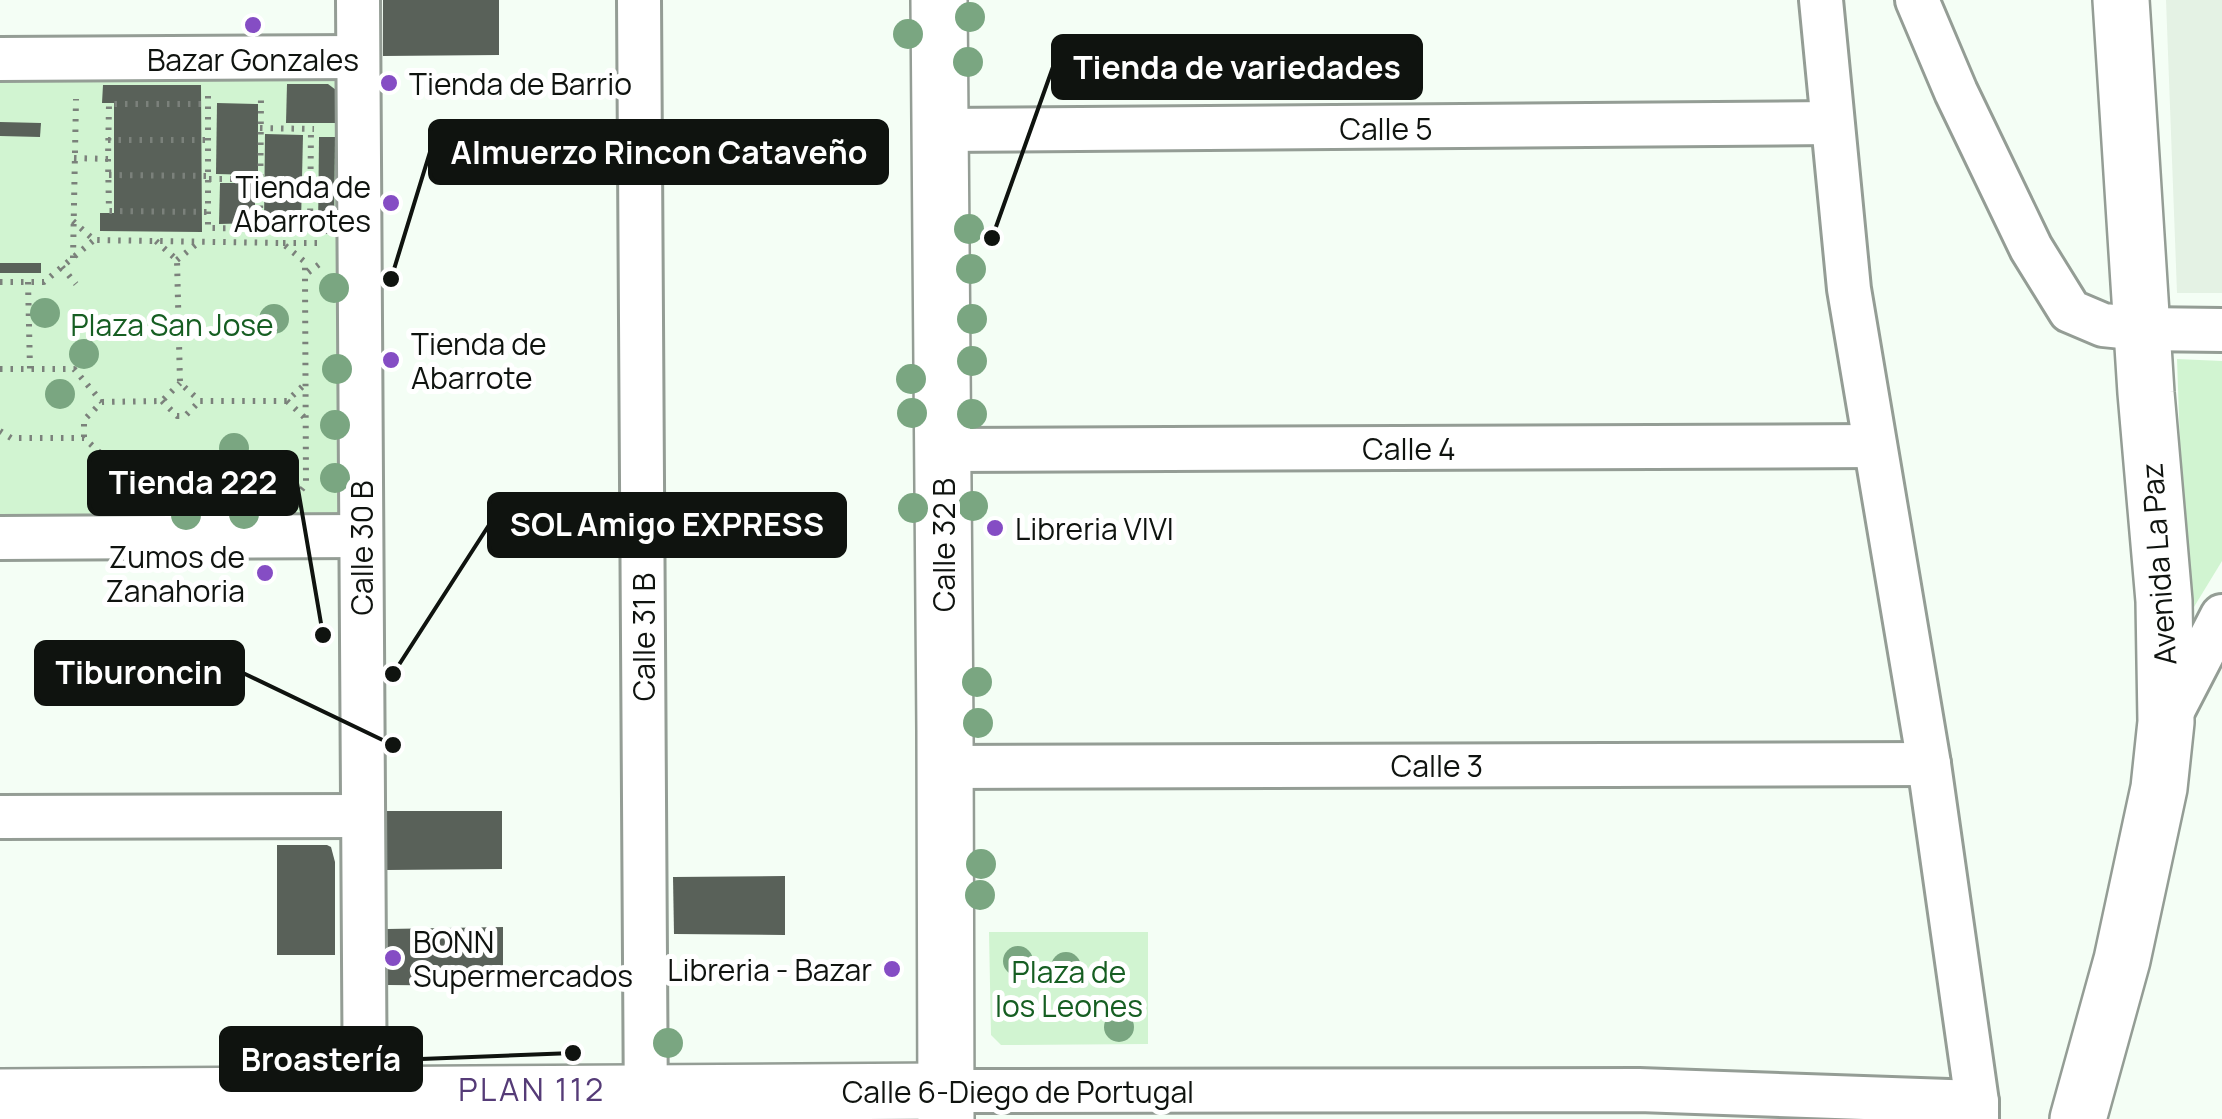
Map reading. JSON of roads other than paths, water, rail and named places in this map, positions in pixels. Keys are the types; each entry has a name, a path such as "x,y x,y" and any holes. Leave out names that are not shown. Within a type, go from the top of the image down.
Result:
{"street":[{"name":"Calle 30 B","path":"358,0 365,1107"},
{"name":"Calle 31 B","path":"639,0 646,1106"},
{"name":"Calle 32 B","path":"940,0 946,1105"},
{"path":"1821,0 1848,288 1929,764 1977,1110"},
{"path":"1917,0 2031,248 2070,312 2103,325 2222,330"},
{"name":"Avenida La Paz","path":"2078,1119 2122,960 2159,788 2166,722 2164,600 2121,0"},
{"path":"0,59 358,57"},
{"name":"Calle 5","path":"941,130 1831,123"},
{"name":"Calle 4","path":"942,450 1876,446"},
{"path":"0,538 361,536"},
{"path":"2166,722 2222,616"},
{"name":"Calle 3","path":"945,767 1929,764"},
{"path":"0,817 363,816"},
{"name":"Calle 6-Diego de Portugal","path":"0,1097 365,1107 946,1105 1639,1090 1977,1110"}],"place":[{"name":"Bazar Gonzales","path":"253,25"},
{"name":"Tienda de Barrio","path":"389,83"},
{"name":"Tienda de Abarrotes","path":"391,203"},
{"name":"Tienda de variedades","path":"992,238"},
{"name":"Almuerzo Rincon Cataveño","path":"391,279"},
{"name":"Tienda de Abarrote","path":"391,360"},
{"name":"Libreria VIVI","path":"995,528"},
{"name":"Zumos de Zanahoria","path":"265,573"},
{"name":"Tienda 222","path":"323,635"},
{"name":"SOL Amigo EXPRESS","path":"393,674"},
{"name":"Tiburoncin","path":"393,745"},
{"name":"BONN Supermercados","path":"393,958"},
{"name":"Libreria - Bazar","path":"892,969"},
{"name":"Broastería","path":"573,1053"}],"district":[{"name":"PLAN 112","path":"532,1089"}],"park label":[{"name":"Plaza San Jose","path":"172,324"},
{"name":"Plaza de los Leones","path":"1069,988"}]}
